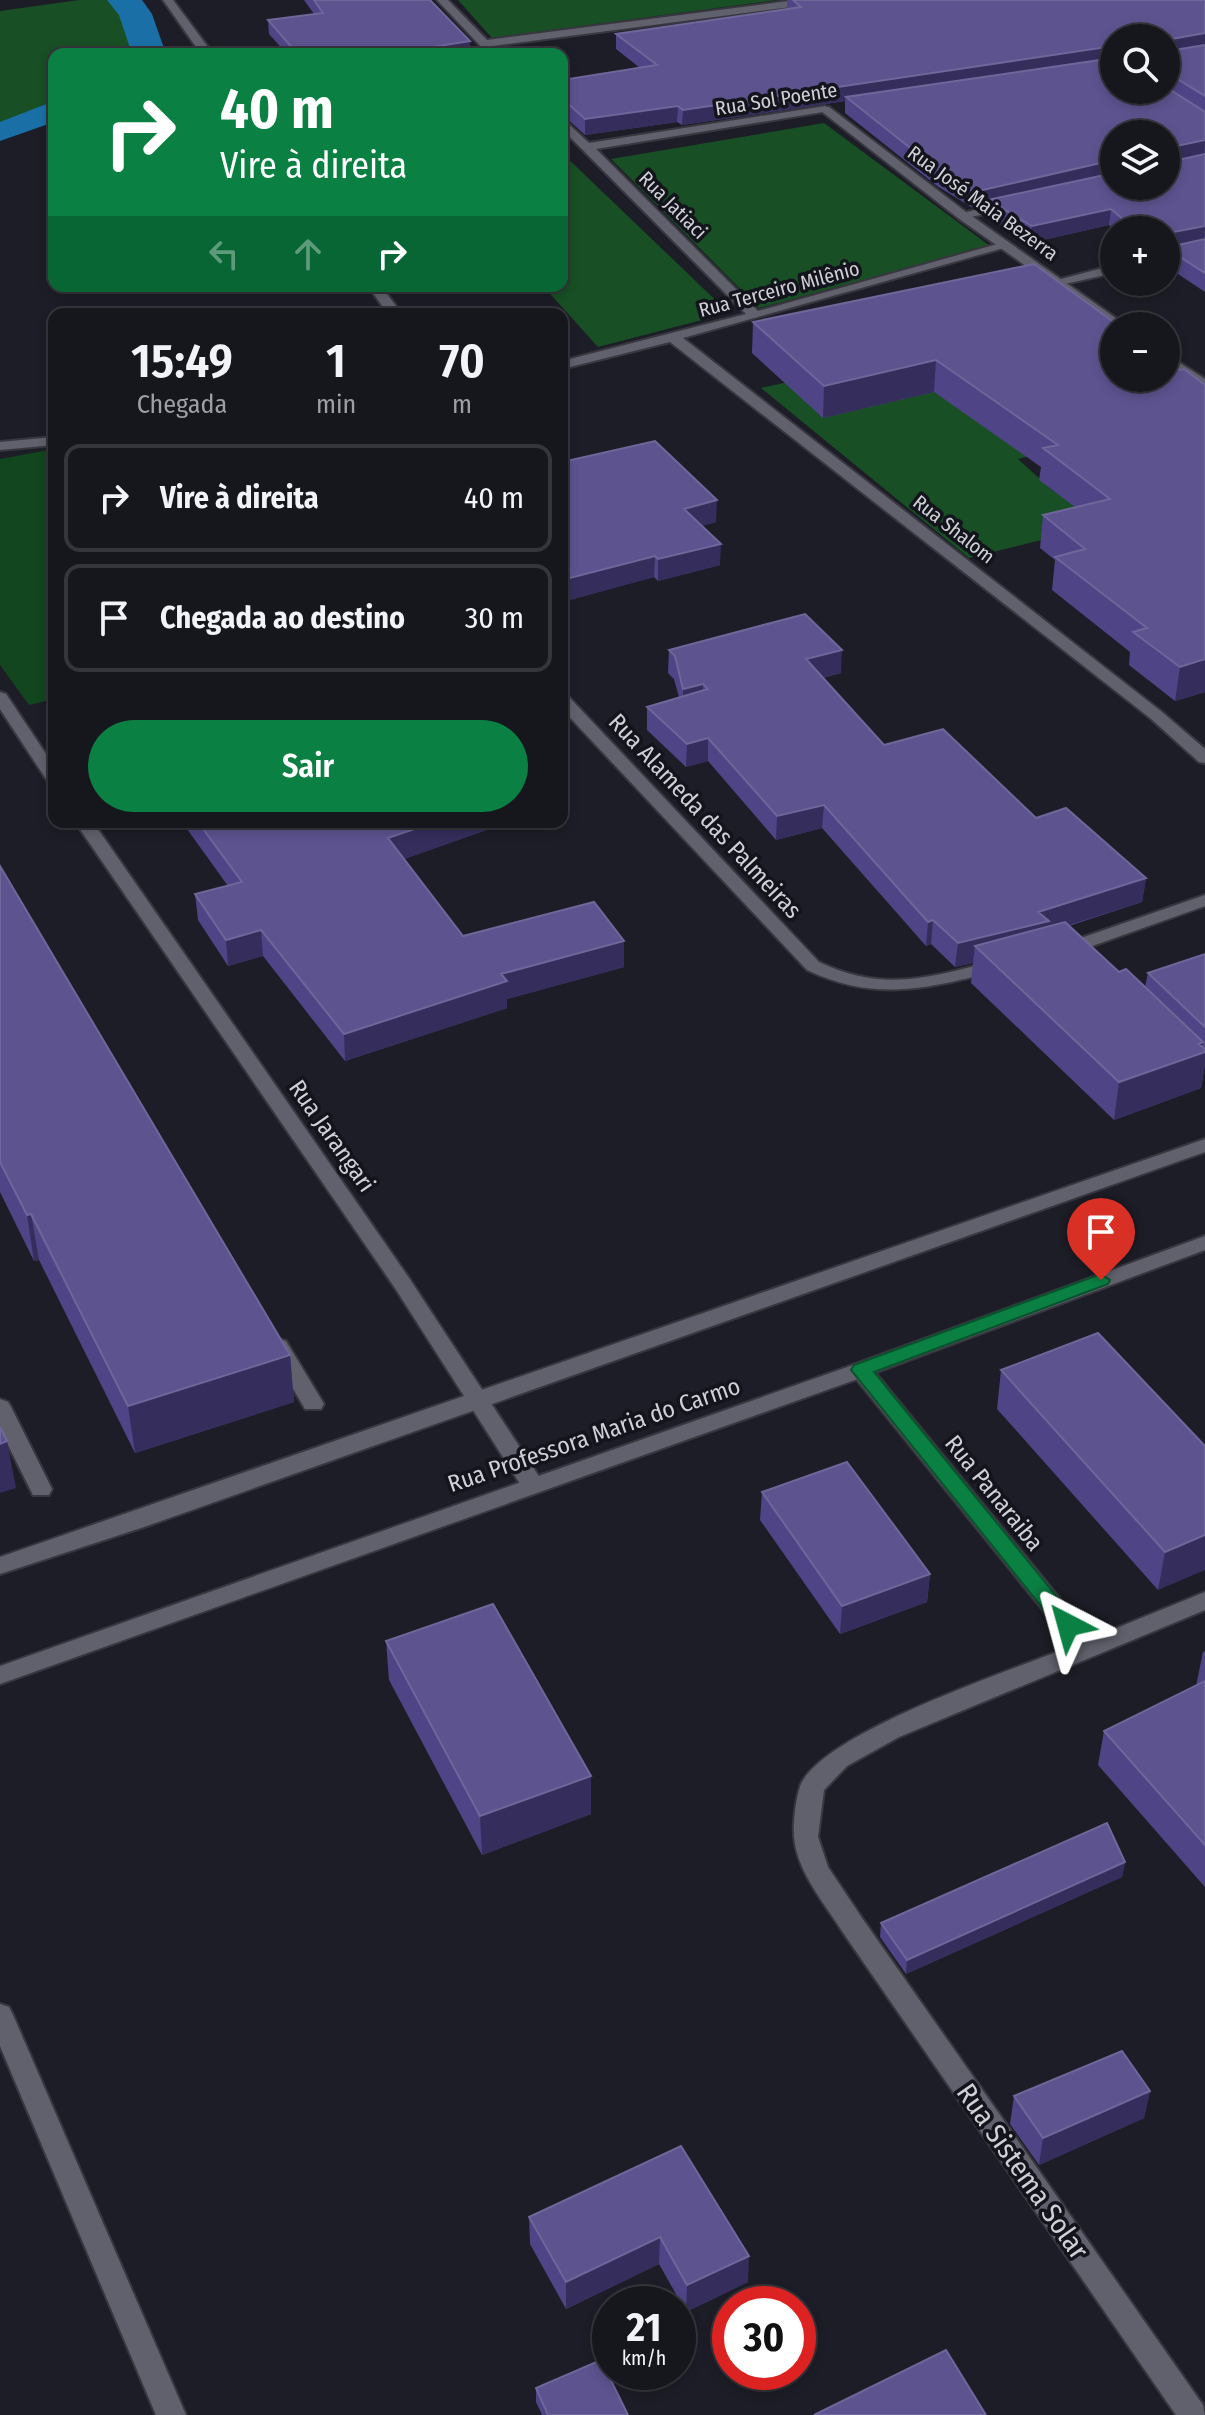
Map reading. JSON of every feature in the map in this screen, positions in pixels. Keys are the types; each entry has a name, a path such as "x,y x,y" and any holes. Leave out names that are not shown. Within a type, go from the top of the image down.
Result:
{"street":[{"path":"168,0 203,48"},
{"path":"442,0 488,48"},
{"path":"484,44 821,0"},
{"name":"Rua Sol Poente","path":"586,147 841,107"},
{"name":"Rua José Maia Bezerra","path":"825,109 962,215 1100,312"},
{"name":"Rua Jatiaci","path":"568,128 755,316"},
{"path":"962,215 1023,202"},
{"name":"Rua Terceiro Milênio","path":"568,364 674,338 1005,246"},
{"path":"1056,282 1100,272"},
{"name":"Rua Shalom","path":"674,338 1156,715 1205,758"},
{"path":"1180,368 1205,385"},
{"path":"0,446 48,442"},
{"path":"0,697 48,769"},
{"name":"Rua Alameda das Palmeiras","path":"568,705 813,966 834,979 863,987 888,988 1015,961"},
{"name":"Rua Jarangari","path":"88,828 402,1283 532,1484"},
{"path":"1045,954 1080,953 1205,900"},
{"path":"0,1566 1205,1145"},
{"name":"Rua Professora Maria do Carmo","path":"0,1675 861,1370 1205,1243"},
{"path":"272,1336 313,1404"},
{"name":"Rua Panaraiba","path":"861,1370 1087,1648"},
{"path":"0,1407 41,1489"},
{"name":"Rua Sistema Solar","path":"1193,2415 853,1926 817,1870 806,1837 812,1787 838,1759 891,1730 1205,1601"},
{"path":"0,2015 171,2415"}],"green space":[{"path":"79,0 139,0 135,48 48,48 48,103 0,123 0,11"},
{"path":"458,0 777,0 492,38"},
{"path":"824,123 990,246 759,308 611,159"},
{"path":"568,159 729,313 598,347 568,314 568,308 563,308 548,292 568,292"},
{"path":"909,368 1056,450 1018,459 1053,491 1145,514 969,558 761,388 848,369"},
{"path":"48,450 48,700 29,705 0,665 0,459"}],"water":[{"path":"48,103 48,124 0,141 0,122"}],"building":[{"path":"314,0 430,0 470,41 426,48 292,48 268,20 323,13"},
{"path":"793,0 1205,0 1205,33 1180,37 1180,24 1100,24 1100,48 683,110 678,106 585,119 568,104 568,79 657,65 616,34 801,7"},
{"path":"1205,45 1205,96 1180,81 1180,49"},
{"path":"1100,60 1100,104 1180,104 1180,96 1205,112 1205,140 1180,145 1180,120 1100,120 1100,163 974,192 938,170 846,97"},
{"path":"1205,154 1205,226 1180,231 1180,216 1119,216 1111,209 1032,226 988,200 1100,176 1100,200 1180,200 1180,160"},
{"path":"1205,239 1205,273 1180,257 1180,245"},
{"path":"1034,264 1100,312 1100,392 1180,392 1180,370 1184,369 1205,385 1205,659 1180,667 1133,632 1147,628 1055,557 1085,549 1043,515 1110,499 1043,448 1058,445 936,360 824,386 753,322"},
{"path":"655,441 717,500 684,509 721,544 658,559 655,556 568,578 568,461"},
{"path":"805,614 842,650 806,659 884,745 943,729 1036,818 1066,808 1146,878 1038,912 1049,921 958,943 933,920 928,922 824,805 777,816 708,738 687,744 647,707 708,689 703,684 683,689 675,656 669,650"},
{"path":"202,828 417,828 388,838 463,936 594,902 624,941 501,974 507,981 344,1034 261,930 226,940 195,894 242,882"},
{"path":"0,866 290,1355 128,1406 31,1214 27,1215 0,1162"},
{"path":"1065,922 1119,972 1126,969 1203,1042 1199,1044 1205,1052 1119,1082 975,946"},
{"path":"1205,954 1205,1027 1148,973"},
{"path":"1098,1333 1205,1446 1205,1535 1165,1552 1001,1370"},
{"path":"0,1427 7,1441 0,1444"},
{"path":"847,1462 930,1574 842,1606 762,1492"},
{"path":"493,1604 591,1776 480,1816 386,1641"},
{"path":"1205,1681 1205,1845 1104,1731"},
{"path":"1107,1823 1125,1862 907,1960 881,1923"},
{"path":"1122,2051 1150,2091 1043,2138 1014,2096"},
{"path":"681,2146 749,2256 687,2285 660,2237 566,2282 529,2217"},
{"path":"946,2350 986,2415 814,2415"},
{"path":"592,2364 592,2390 616,2390 628,2415 548,2415 536,2388"}],"waterway":[{"path":"124,0 135,14 147,48"}],"route":[{"path":"1068,1625 861,1370 1101,1280"}]}
